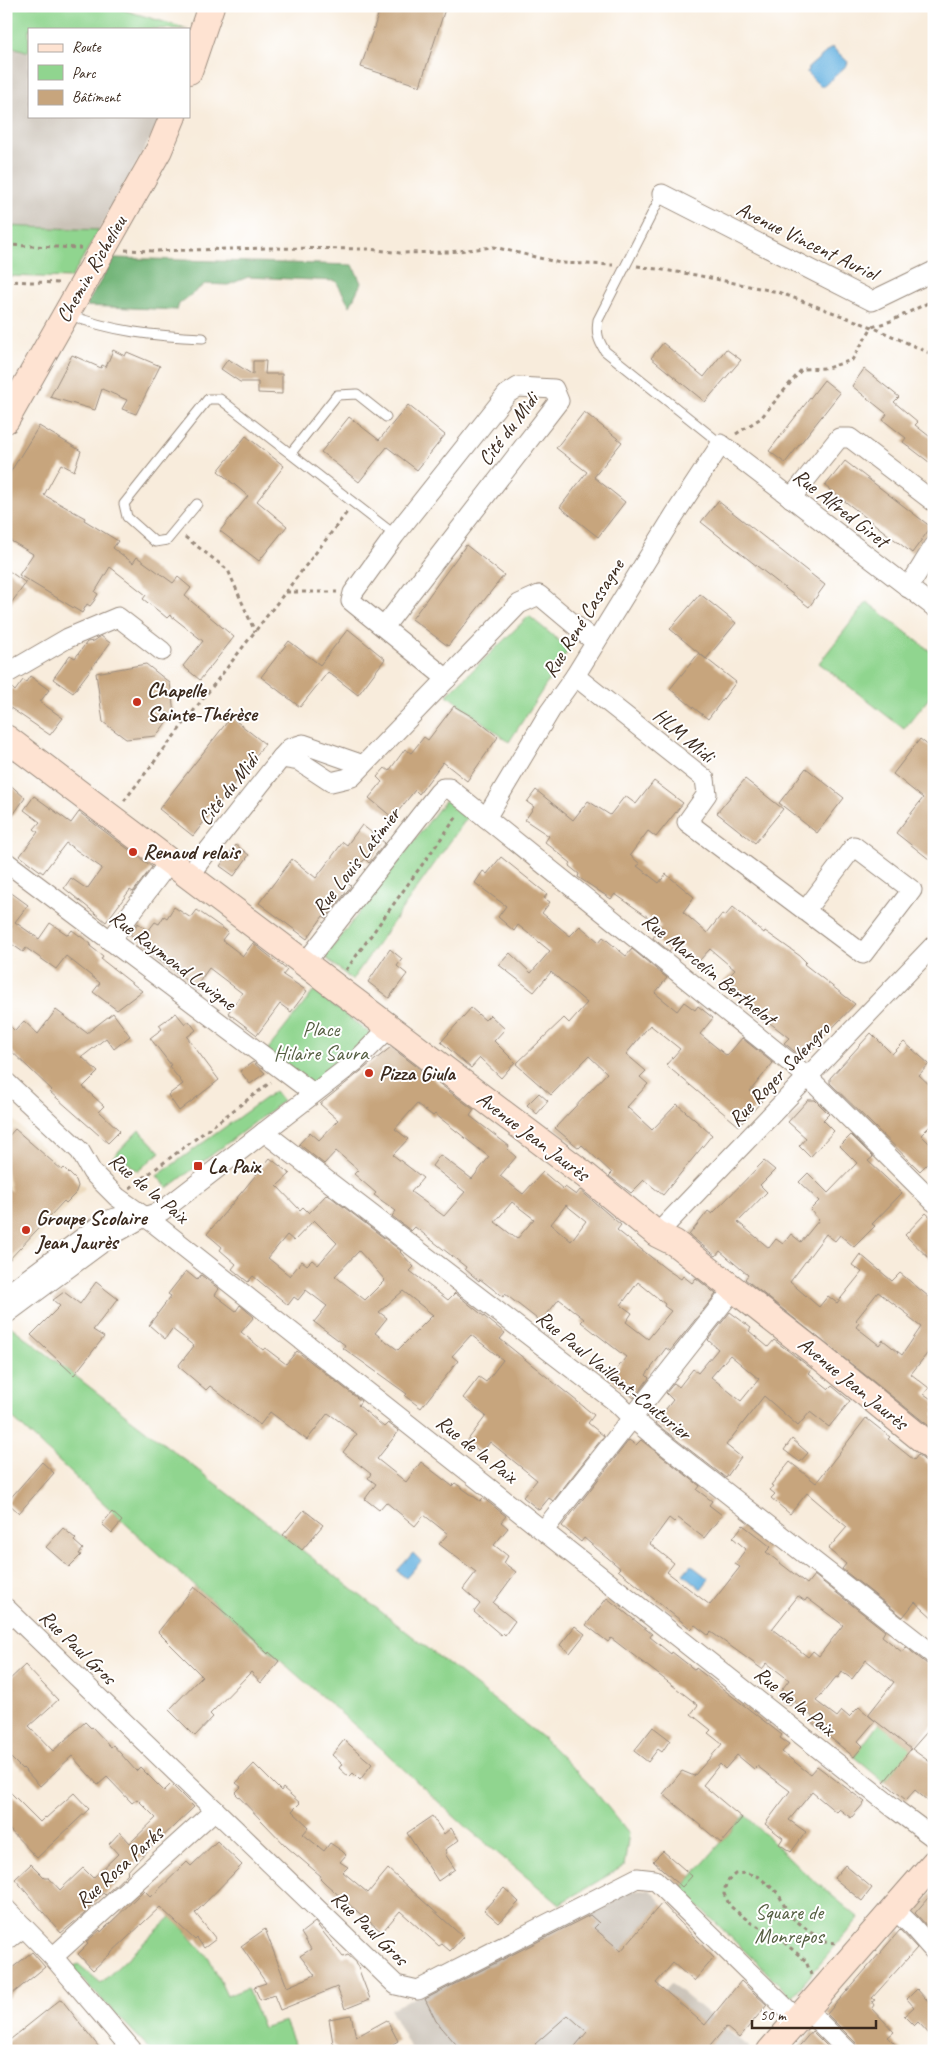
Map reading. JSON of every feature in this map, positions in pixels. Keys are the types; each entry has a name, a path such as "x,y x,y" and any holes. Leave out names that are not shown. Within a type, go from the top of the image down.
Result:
{"street":[{"path":"190,68 211,6"},
{"name":"Chemin Richelieu","path":"6,420 158,150 172,118"},
{"name":"Avenue Vincent Auriol","path":"662,194 872,301 934,271"},
{"name":"Cité du Midi","path":"353,592 395,535 507,394 518,387 554,389 559,401 384,628"},
{"path":"791,498 839,438 850,438 934,502"},
{"name":"Rue Alfred Giret","path":"721,444 934,607"},
{"name":"Rue René Cassagne","path":"486,818 550,712 575,676 721,444"},
{"path":"908,588 934,546"},
{"path":"353,592 351,601 447,679"},
{"name":"Cité du Midi","path":"110,941 281,758 299,761 331,782 352,777 519,604 539,595 595,642"},
{"path":"6,674 68,638 118,617 162,651"},
{"name":"HLM Midi","path":"575,676 704,779 707,794 687,822 805,911 863,954 912,890 854,846 805,911"},
{"name":"Avenue Jean Jaurès","path":"6,738 335,984 585,1175 657,1234 675,1243 933,1447"},
{"path":"281,758 290,748 303,744 363,765"},
{"name":"Rue Marcelin Berthelot","path":"443,788 449,788 808,1077 934,1202"},
{"name":"Rue Louis Latimier","path":"305,963 443,788"},
{"name":"Rue Raymond Lavigne","path":"6,862 313,1093"},
{"name":"Rue Roger Salengro","path":"657,1234 808,1077 930,956"},
{"path":"6,1314 101,1243 144,1217 162,1210 356,1060 390,1027"},
{"name":"Rue de la Paix","path":"6,1082 80,1151 92,1172 117,1197 544,1530 934,1838"},
{"name":"Rue Paul Vaillant-Couturier","path":"264,1132 617,1403 633,1419 934,1655"},
{"path":"6,1295 106,1222 123,1216 144,1217"},
{"path":"544,1530 734,1290"},
{"name":"Rue Paul Gros","path":"6,1608 396,1985 418,1990 637,1878 654,1880 802,2014 848,2051"},
{"name":"Rue Rosa Parks","path":"53,1957 215,1810"},
{"path":"770,2051 934,1863"},
{"path":"6,1909 53,1957 133,2051"},
{"path":"894,1910 912,1926 934,1951"},
{"path":"6,1942 24,1927"}],"lane":[{"path":"662,194 598,320 596,331 599,342 605,350 721,444"},
{"path":"65,313 94,324 161,336 203,338"},
{"path":"291,453 337,395 357,394 386,417"},
{"path":"197,504 167,540 155,542 126,517 124,504 208,399 220,399 395,535"}],"path":[{"path":"6,245 153,251 268,248 439,252 494,247 560,263 648,267 778,292 872,327 934,355"},
{"path":"6,281 72,284 80,287"},
{"path":"721,444 761,418 802,369 827,368 852,360 872,327 891,321 934,300"},
{"path":"111,817 355,503"},
{"path":"175,530 228,570 255,632"},
{"path":"285,592 353,592"},
{"path":"335,984 467,803"},
{"path":"117,1197 285,1072"},
{"path":"813,1979 806,1961 773,1933 751,1923 730,1906 724,1894 726,1883 735,1874 746,1873 759,1877 778,1893 789,1915 823,1942 843,1945"}],"shaded area":[{"path":"6,45 28,52 28,118 162,118 99,230 6,226"},
{"name":"Groupe Scolaire Jean Jaurès","path":"6,1113 85,1188 6,1273"},
{"path":"650,1890 662,1903 621,1952 665,1990 671,1983 749,2048 747,2051 412,2051 390,2009 624,1891"}],"green space":[{"path":"6,6 110,6 185,28 28,28 28,52 6,45"},
{"path":"6,226 99,230 71,278 6,276"},
{"path":"114,258 353,265 361,283 350,306 336,281 248,277 228,285 205,284 179,304 177,310 86,306"},
{"path":"867,602 934,654 934,692 904,729 819,663"},
{"path":"529,616 569,649 509,742 447,695"},
{"path":"447,798 469,815 352,980 325,957"},
{"name":"Place Hilaire Saura","path":"314,991 372,1035 315,1090 265,1053"},
{"path":"275,1091 283,1101 168,1188 157,1176"},
{"path":"139,1130 160,1152 138,1171 123,1159 111,1159"},
{"path":"9,1325 544,1739 588,1783 629,1833 624,1866 559,1904 459,1821 382,1749 158,1554 6,1412 6,1327"},
{"path":"879,1723 912,1749 884,1782 854,1757"},
{"name":"Square de Monrepos","path":"745,1815 805,1873 859,1918 792,1997 681,1889"},
{"path":"172,1916 209,1958 227,1996 247,1988 263,2028 285,2021 296,2047 288,2051 152,2051 71,1968 78,1964 101,1983"}],"water":[{"path":"832,47 848,62 824,86 820,86 807,73 808,68"},
{"path":"413,1553 421,1561 406,1578 397,1571"},
{"path":"691,1565 709,1579 701,1589 683,1574"}],"building":[{"path":"381,6 446,6 420,86 361,67"},
{"path":"663,343 704,377 726,349 741,360 705,402 651,358"},
{"path":"113,350 125,356 127,352 160,366 136,414 122,409 127,400 102,389 95,410 50,397 72,355 101,368 102,365 106,367"},
{"path":"228,359 253,375 253,361 266,361 265,374 282,374 282,394 258,393 258,382 240,382 221,369"},
{"path":"864,369 899,397 894,402 918,422 915,425 934,440 934,466 903,442 906,438 883,420 887,414 852,386"},
{"path":"824,380 840,393 785,463 769,451"},
{"path":"408,405 445,435 417,470 387,447 359,482 321,452 349,417 379,440"},
{"path":"584,412 622,442 594,477 625,502 598,537 560,507 587,472 556,448"},
{"path":"39,426 81,451 74,471 61,464 44,495 85,518 84,520 118,541 113,548 133,563 137,557 173,583 178,577 191,588 185,596 234,637 200,680 183,666 203,641 170,615 167,618 143,599 146,595 110,567 95,592 98,594 94,601 90,606 87,604 82,613 19,575 33,554 6,538 6,479"},
{"path":"246,436 284,466 257,501 287,526 259,561 220,531 248,496 218,471"},
{"path":"845,461 931,527 912,553 825,486"},
{"path":"718,501 825,585 809,607 701,522"},
{"path":"466,545 504,575 448,646 412,619"},
{"path":"6,569 26,583 6,610"},
{"path":"700,594 736,623 706,659 670,629"},
{"path":"348,629 385,659 358,695 328,672 300,707 261,677 289,641 320,665"},
{"path":"101,636 110,643 73,693 53,679 70,655 75,658 87,642 94,641"},
{"path":"699,653 736,682 708,719 670,689"},
{"name":"Chapelle Sainte-Thérèse","path":"146,664 170,683 174,712 156,736 126,739 103,722 96,673"},
{"path":"30,676 49,690 40,702 63,718 50,735 6,705 6,696 12,688 15,691 23,680 26,682"},
{"path":"454,706 476,719 498,737 467,781 443,762 419,794 415,790 393,818 369,798 382,782 377,777 385,768 389,771 405,749 411,753 424,737 428,740"},
{"path":"231,717 265,744 193,836 159,809"},
{"path":"920,739 934,750 934,863 896,833 923,798 893,774"},
{"path":"806,768 844,798 817,833 779,803"},
{"path":"745,779 783,809 755,843 717,813"},
{"path":"6,781 25,798 6,825"},
{"path":"654,781 683,803 656,837 648,831 630,855 640,864 637,866 659,883 666,874 694,897 683,912 707,933 722,914 725,916 733,907 764,933 765,931 800,956 806,962 804,964 855,1004 805,1057 803,1058 784,1043 789,1038 746,1004 723,982 735,970 710,949 699,961 676,942 669,951 653,938 661,926 615,894 611,899 578,877 579,874 569,866 571,863 545,842 549,836 525,820 534,807 527,802 536,790 573,820 588,801 610,815 625,796 636,804"},
{"path":"34,796 71,823 79,812 152,867 133,892 130,890 106,922 64,888 71,878 87,889 102,868 66,843 43,873 20,856 38,832 34,829 40,822 24,810"},
{"path":"362,825 385,843 369,863 365,859 345,881 351,886 326,918 323,916 307,939 259,903 292,859 316,878 343,842 347,845"},
{"path":"236,845 249,855 234,876 220,866"},
{"path":"501,857 547,894 544,898 550,902 542,913 570,936 580,926 599,942 603,937 626,956 632,949 667,978 655,993 677,1011 684,1002 695,1010 698,1006 713,1018 700,1034 727,1056 742,1038 773,1063 750,1091 762,1101 739,1126 666,1065 680,1049 650,1025 626,1054 646,1071 640,1077 648,1084 627,1107 652,1130 677,1104 712,1135 663,1195 644,1180 631,1193 609,1176 612,1173 582,1145 579,1148 555,1128 607,1073 589,1056 551,1095 516,1064 564,1018 569,1023 587,1003 551,972 534,992 499,965 510,953 531,973 550,951 518,925 514,931 498,917 506,906 475,883 483,871 487,874"},
{"path":"6,889 28,905 15,922 39,939 50,923 68,935 72,930 103,956 101,959 142,991 117,1010 93,992 100,983 66,956 56,969 26,948 23,952 6,940 6,934 12,926 6,933"},
{"path":"174,907 191,918 197,910 228,932 222,940 243,956 253,943 287,970 283,975 307,991 291,1012 280,1004 257,1035 228,1013 242,993 209,968 195,988 169,966 139,945 141,942 130,934 138,923 148,931 155,922 159,924 164,916 167,918"},
{"path":"390,949 402,959 397,966 407,974 389,998 368,982"},
{"path":"471,1008 485,1020 490,1015 505,1029 494,1041 515,1062 501,1078 480,1058 471,1068 441,1042"},
{"path":"56,1010 87,1033 113,1013 130,1036 114,1049 106,1038 82,1057 98,1072 83,1087 104,1106 99,1111 120,1131 108,1143 50,1092 52,1090 6,1046 6,1022 15,1031 24,1021 38,1034"},
{"path":"176,1013 185,1024 189,1021 196,1030 187,1037 219,1080 179,1111 168,1095 183,1084 150,1038 162,1029 159,1025"},
{"path":"871,1033 892,1054 904,1042 929,1064 919,1075 934,1089 934,1122 921,1135 934,1148 934,1157 920,1171 830,1083 830,1078"},
{"path":"391,1047 474,1110 470,1116 509,1146 507,1149 516,1157 500,1176 523,1194 543,1172 563,1189 565,1187 576,1195 580,1190 621,1225 617,1230 666,1269 681,1279 683,1276 692,1283 696,1278 716,1294 670,1351 666,1348 646,1375 649,1378 634,1398 610,1378 626,1357 581,1322 584,1319 559,1299 541,1322 505,1294 503,1297 480,1279 479,1281 465,1269 466,1267 415,1227 411,1231 392,1216 396,1211 374,1195 376,1193 354,1174 358,1170 336,1151 324,1164 299,1144 310,1132 319,1140 338,1120 320,1104","holes":["417,1104 433,1116 435,1114 489,1157 472,1179 440,1155 432,1166 465,1192 444,1216 411,1192 423,1178 393,1155 408,1139 395,1129","512,1202 534,1219 517,1239 495,1222","566,1205 586,1221 571,1241 551,1224","638,1282 671,1311 648,1339 626,1322 632,1313 621,1305"]},
{"path":"253,1062 265,1073 250,1084 240,1071"},
{"path":"539,1093 548,1101 537,1114 527,1105"},
{"path":"808,1100 815,1100 829,1114 823,1120 834,1131 810,1157 799,1146 806,1138 788,1122"},
{"name":"Groupe Scolaire Jean Jaurès","path":"15,1129 62,1170 64,1168 76,1180 78,1186 75,1194 66,1203 64,1201 6,1263 6,1189 11,1191 6,1167 6,1139"},
{"path":"851,1135 873,1157 868,1161 902,1193 872,1224 875,1226 854,1247 840,1235 835,1241 826,1234 790,1282 819,1307 828,1296 837,1303 862,1272 852,1265 860,1254 892,1281 900,1273 934,1301 934,1345 911,1374 929,1388 924,1394 934,1401 934,1430 745,1279 748,1275 720,1251 716,1256 689,1235 708,1211 712,1214 764,1161 775,1170 760,1185 767,1192 738,1222 769,1248 776,1239 783,1244 791,1234 801,1242 819,1220 810,1210 819,1201 799,1182 808,1173 828,1193 857,1163 840,1146","holes":["878,1292 910,1316 908,1317 921,1327 902,1355 883,1340 879,1345 856,1327 859,1323 856,1320"]},
{"path":"270,1158 290,1174 277,1186 300,1210 303,1207 309,1213 327,1194 401,1251 414,1267 410,1271 448,1300 455,1293 505,1333 500,1339 594,1415 588,1423 604,1436 553,1501 549,1498 539,1510 523,1497 537,1480 490,1442 482,1453 467,1441 486,1416 463,1398 479,1377 486,1382 503,1360 471,1335 452,1356 458,1361 421,1408 405,1396 407,1394 343,1348 345,1345 314,1322 327,1306 306,1290 298,1300 294,1297 288,1305 253,1276 248,1282 232,1269 236,1264 220,1250 222,1247 207,1234","holes":["314,1220 337,1243 318,1265 312,1260 307,1265 302,1261 290,1276 268,1258 287,1235 294,1241","359,1251 385,1280 365,1300 335,1276","403,1291 433,1315 398,1350 375,1333 387,1318 379,1312"]},
{"path":"926,1213 934,1220 934,1263 905,1235"},
{"path":"186,1271 197,1280 201,1275 219,1289 215,1295 236,1311 240,1305 254,1317 241,1332 263,1350 265,1348 286,1364 297,1351 361,1401 358,1405 384,1427 388,1423 399,1431 377,1459 406,1482 421,1462 452,1486 455,1483 480,1501 483,1498 506,1516 501,1522 508,1528 494,1545 508,1556 504,1563 516,1572 493,1603 515,1621 505,1635 503,1633 501,1635 474,1612 480,1604 463,1589 476,1572 439,1544 448,1534 424,1515 415,1526 386,1502 379,1510 365,1499 376,1484 368,1478 371,1474 343,1452 357,1434 328,1413 307,1440 270,1412 260,1425 210,1386 206,1390 178,1366 194,1346 172,1329 165,1339 149,1325 171,1296 168,1294"},
{"path":"96,1282 118,1299 93,1330 104,1337 74,1375 31,1335 60,1306 53,1300 64,1292 80,1304"},
{"path":"730,1312 751,1328 749,1331 768,1347 774,1340 812,1369 809,1373 829,1389 832,1386 850,1401 829,1427 810,1412 798,1426 764,1396 726,1445 741,1457 726,1478 655,1423 673,1400 666,1393 674,1383 679,1387 693,1369 698,1373 718,1349 708,1340","holes":["730,1355 759,1379 741,1401 711,1377"]},
{"path":"866,1418 890,1437 888,1439 914,1460 918,1455 934,1468 934,1619 915,1602 903,1617 842,1569 846,1564 828,1549 847,1527 807,1493 790,1514 771,1498 775,1494 770,1490 773,1486 771,1485 790,1462 816,1483"},
{"path":"792,1439 808,1453 800,1462 784,1450"},
{"path":"629,1440 636,1445 641,1440 700,1486 697,1490 712,1501 709,1505 722,1515 704,1538 678,1518 674,1522 669,1518 650,1544 674,1563 667,1572 710,1605 740,1567 735,1564 746,1549 733,1538 743,1525 771,1547 766,1552 807,1584 814,1575 885,1631 882,1636 902,1652 906,1647 927,1664 934,1666 934,1724 912,1749 934,1765 934,1806 915,1790 906,1800 884,1782 911,1749 869,1716 875,1721 858,1741 863,1746 854,1757 811,1722 814,1718 794,1701 790,1706 777,1696 789,1680 767,1663 762,1669 711,1632 708,1635 695,1625 691,1629 618,1570 620,1568 584,1538 581,1542 562,1526","holes":["798,1596 805,1601 807,1598 843,1625 819,1656 813,1651 808,1657 772,1629","866,1660 894,1682 868,1715 859,1707 849,1717 842,1711 837,1717 816,1701 842,1672 852,1679"]},
{"path":"42,1462 54,1473 19,1513 7,1502"},
{"path":"304,1510 323,1525 302,1550 283,1535"},
{"path":"112,1512 122,1521 112,1533 102,1524"},
{"path":"63,1528 76,1539 74,1541 83,1549 79,1554 81,1555 69,1567 46,1547"},
{"path":"194,1587 230,1617 268,1654 269,1652 279,1661 261,1683 251,1672 210,1714 213,1717 195,1736 169,1710 202,1676 158,1632"},
{"path":"607,1598 652,1634 650,1637 671,1654 672,1652 695,1670 696,1668 782,1735 780,1738 789,1744 782,1752 810,1774 817,1766 865,1802 851,1818 839,1809 836,1812 812,1792 789,1820 806,1832 791,1852 779,1844 783,1838 765,1824 790,1791 757,1766 754,1769 737,1755 725,1769 720,1764 703,1785 742,1818 721,1843 663,1794 682,1771 694,1776 722,1744 708,1733 711,1730 691,1714 698,1705 611,1638 608,1642 586,1625"},
{"path":"575,1626 585,1634 570,1653 560,1645"},
{"path":"25,1665 58,1700 29,1726 53,1751 85,1722 111,1747 113,1745 136,1771 140,1767 164,1791 171,1784 194,1807 136,1862 128,1873 105,1895 103,1893 84,1914 61,1933 15,1879 31,1864 45,1878 49,1878 60,1890 83,1868 93,1878 118,1854 109,1844 120,1832 130,1843 156,1818 137,1799 132,1803 107,1777 98,1785 72,1756 40,1786 6,1753 6,1683"},
{"path":"653,1727 670,1740 662,1752 658,1749 648,1762 634,1751"},
{"path":"344,1740 372,1764 360,1780 353,1773 349,1777 339,1768 342,1764 332,1755"},
{"path":"254,1764 281,1791 283,1788 300,1803 292,1811 309,1827 303,1834 324,1851 330,1843 342,1851 346,1855 340,1862 348,1867 343,1872 368,1893 388,1869 463,1937 450,1951 442,1944 439,1946 400,1911 382,1932 326,1884 320,1878 321,1876 288,1848 235,1793 241,1787 236,1783"},
{"path":"6,1788 40,1822 74,1793 89,1809 37,1858 6,1826"},
{"path":"432,1816 444,1834 451,1828 459,1840 445,1850 447,1853 445,1854 455,1869 438,1881 407,1833"},
{"path":"217,1841 242,1865 195,1913 216,1939 204,1948 197,1938 195,1940 160,1907 93,1970 78,1954 88,1944 86,1942 100,1930 101,1932 144,1890 151,1897 187,1862 191,1866"},
{"path":"663,1851 692,1876 682,1887 653,1861"},
{"path":"845,1865 872,1888 862,1901 834,1878"},
{"path":"504,1888 519,1902 499,1923 484,1910"},
{"path":"934,1891 934,1925 930,1929 915,1913"},
{"path":"662,1903 714,1958 694,1981 673,1963 656,1983 705,2025 741,1981 767,2005 739,2038 726,2027 706,2051 571,2051 587,2032 568,2015 535,2044 540,2051 462,2051 436,2021 425,1999 590,1915 599,1923 594,1928 621,1951"},
{"path":"315,1922 343,1957 348,1955 356,1962 370,1999 345,2009 337,1987 280,2010 274,1995 260,2000 254,1987 266,1983 241,1946 265,1929 287,1987 315,1975 300,1956 311,1949 301,1933"},
{"path":"900,1930 917,1948 872,1998 875,2000 872,2002 874,2005 872,2008 894,2032 888,2037 902,2051 859,2051 856,2043 827,2014"},
{"path":"32,1952 45,1967 6,1999 6,1973"},
{"path":"917,1989 934,2008 934,2039 918,2022 914,2026 904,2016 914,2007 907,1999"},
{"path":"61,1999 102,2051 11,2051 6,2043"},
{"path":"351,2015 356,2037 387,2020 398,2041 381,2051 333,2051 337,2049 333,2043 329,2019"},
{"path":"812,2031 832,2051 795,2051"}],"place":[{"name":"Chapelle Sainte-Thérèse","path":"137,702"},
{"name":"Renaud relais","path":"133,852"},
{"name":"Pizza Giula","path":"369,1073"},
{"name":"La Paix","path":"198,1166"},
{"name":"Groupe Scolaire Jean Jaurès","path":"26,1230"}]}
